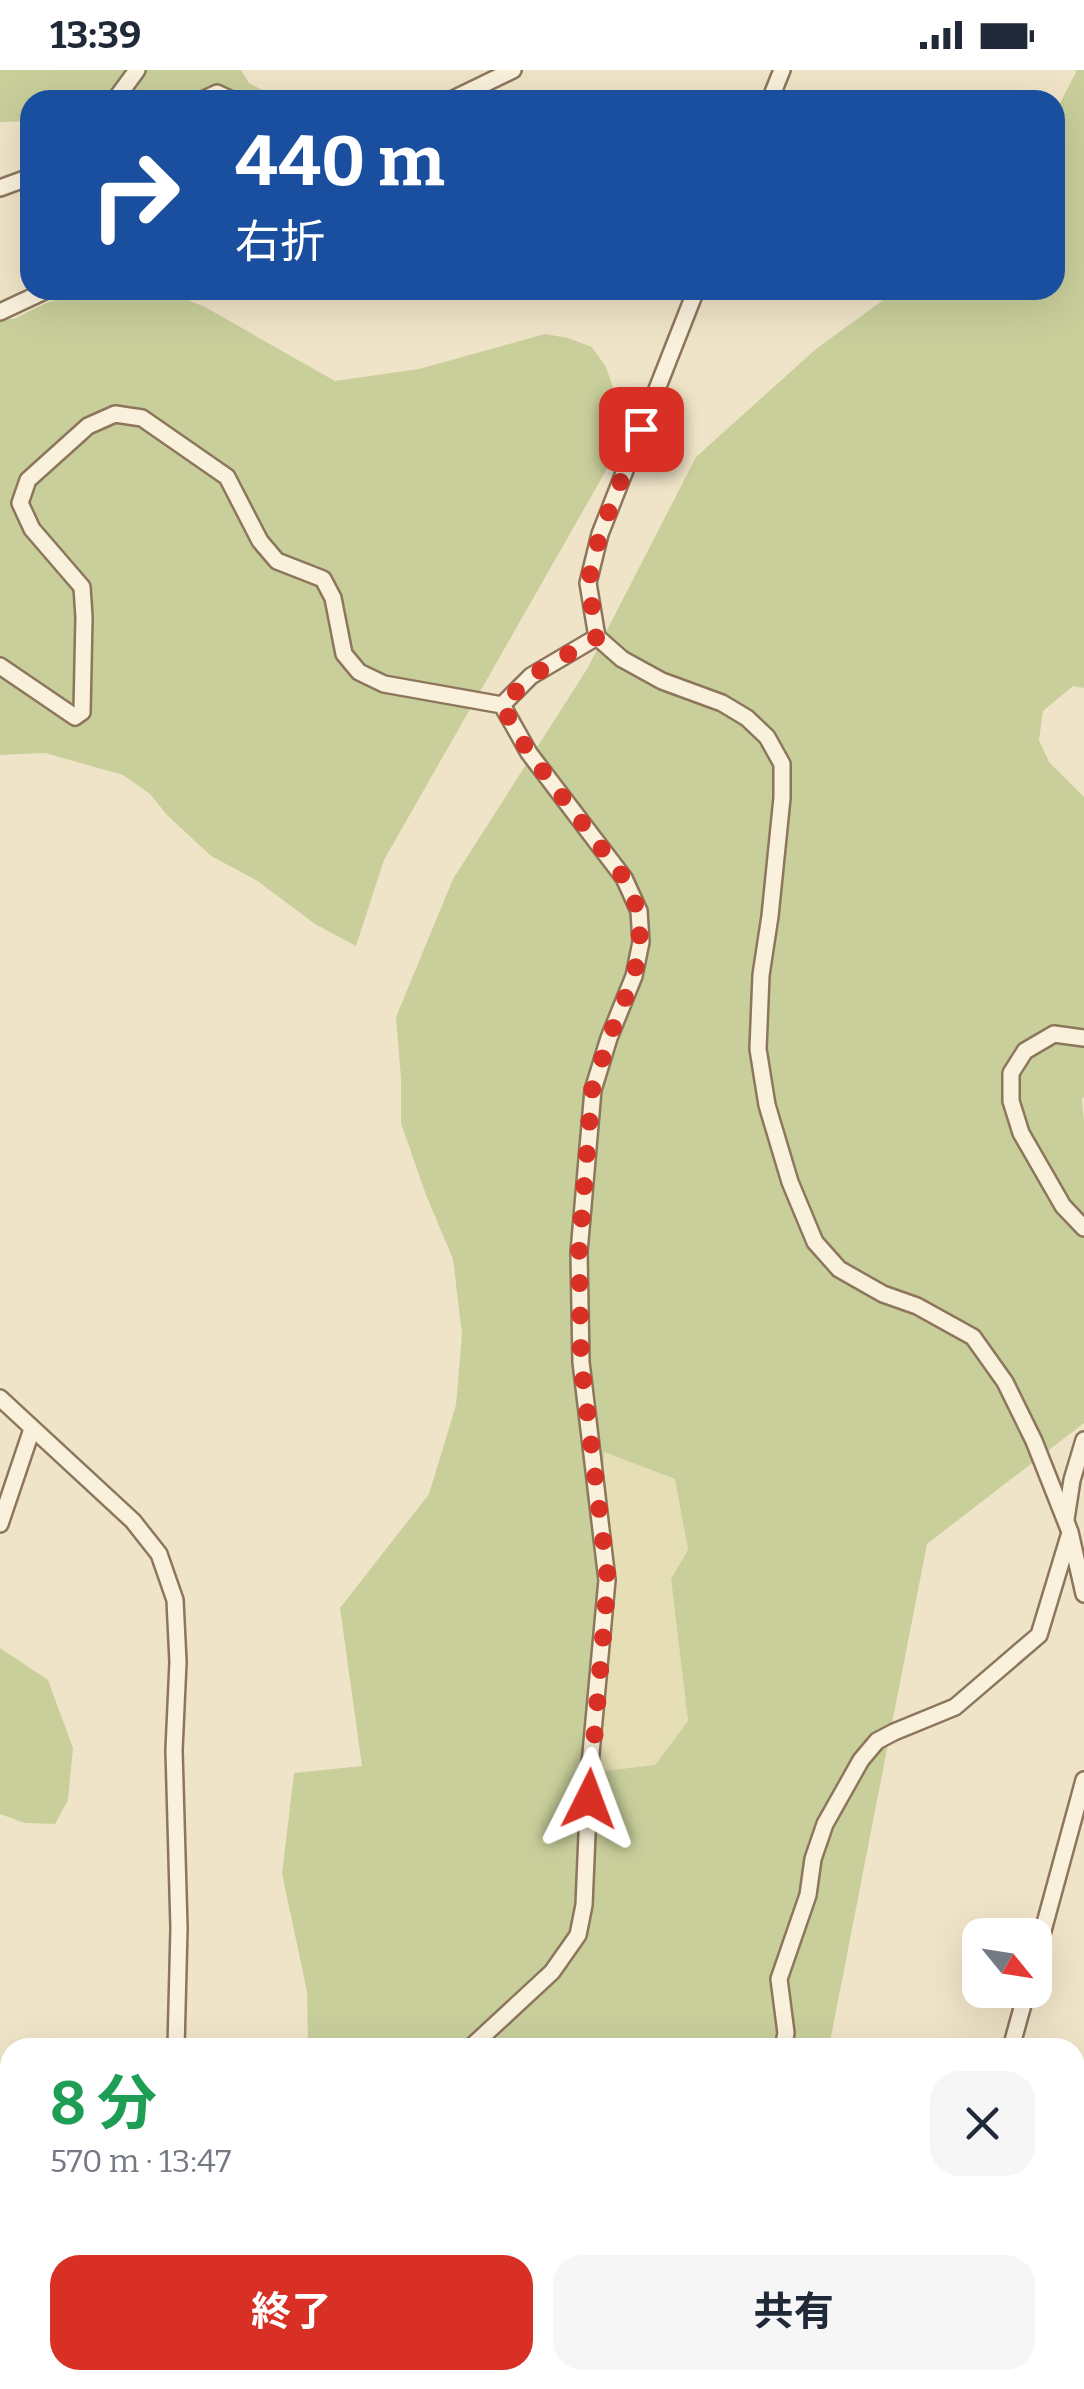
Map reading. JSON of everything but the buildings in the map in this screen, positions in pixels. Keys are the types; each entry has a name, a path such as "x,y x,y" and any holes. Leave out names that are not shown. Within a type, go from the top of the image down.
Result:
{"street":[{"path":"472,90 514,70"},
{"path":"0,312 26,300"},
{"path":"692,300 600,534 588,583 597,637 622,659 662,682 722,704 747,718 766,737 782,764 782,798 761,975 758,1049 767,1105 790,1182 815,1242 839,1269 883,1294 917,1306 980,1344 1006,1382 1034,1442 1068,1526 1084,1594"},
{"path":"0,666 75,718 82,712 82,587 32,529 20,503 28,480 88,426 114,414 142,418 227,477 260,541 277,561 323,579 334,598 344,654 359,672 384,684 502,706 529,753 624,878 638,910 640,942 634,976 592,1090 579,1252 581,1362 608,1580 590,1764 584,1905 578,1935 552,1972 481,2038"},
{"path":"502,706 531,676 597,637"},
{"path":"1084,1038 1054,1034 1025,1050 1011,1073 1011,1101 1021,1133 1064,1206 1084,1228"},
{"path":"0,1398 134,1520 159,1554 175,1600 176,2038"},
{"path":"0,1524 32,1428"},
{"path":"785,2038 779,1979 808,1895 825,1824 861,1760 877,1741 956,1707 1039,1635 1061,1570 1072,1480 1084,1440"},
{"path":"1046,1918 1084,1780"},
{"path":"1014,2038 1022,2008"}],"shaded area":[{"path":"603,1452 675,1479 688,1550 671,1579 688,1721 655,1765 594,1772"}],"green space":[{"path":"0,70 241,70 249,83 262,90 20,90 20,121 0,122"},
{"path":"1077,70 1084,70 1084,688 1073,686 1043,711 1039,740 1049,762 1084,797 1084,1423 927,1544 831,2038 308,2038 307,1991 282,1874 294,1773 362,1766 340,1608 429,1494 456,1405 462,1334 453,1259 401,1123 396,1017 453,879 587,669 696,457 816,349 883,300 1065,300 1065,93","holes":["604,1452 675,1479 688,1550 671,1579 688,1721 655,1765 594,1772"]},
{"path":"188,300 335,381 419,369 545,334 592,347 606,367 628,432 384,860 356,946 315,924 256,880 211,856 150,794 123,775 45,753 0,755 0,318 14,319 46,303"},
{"path":"0,1648 48,1680 73,1748 68,1800 55,1824 25,1823 0,1814"}],"route":[{"path":"589,1799 608,1580 581,1362 579,1252 592,1090 634,976 640,942 638,910 624,878 529,753 502,706 531,676 597,637 588,583 600,534 641,429"}]}
